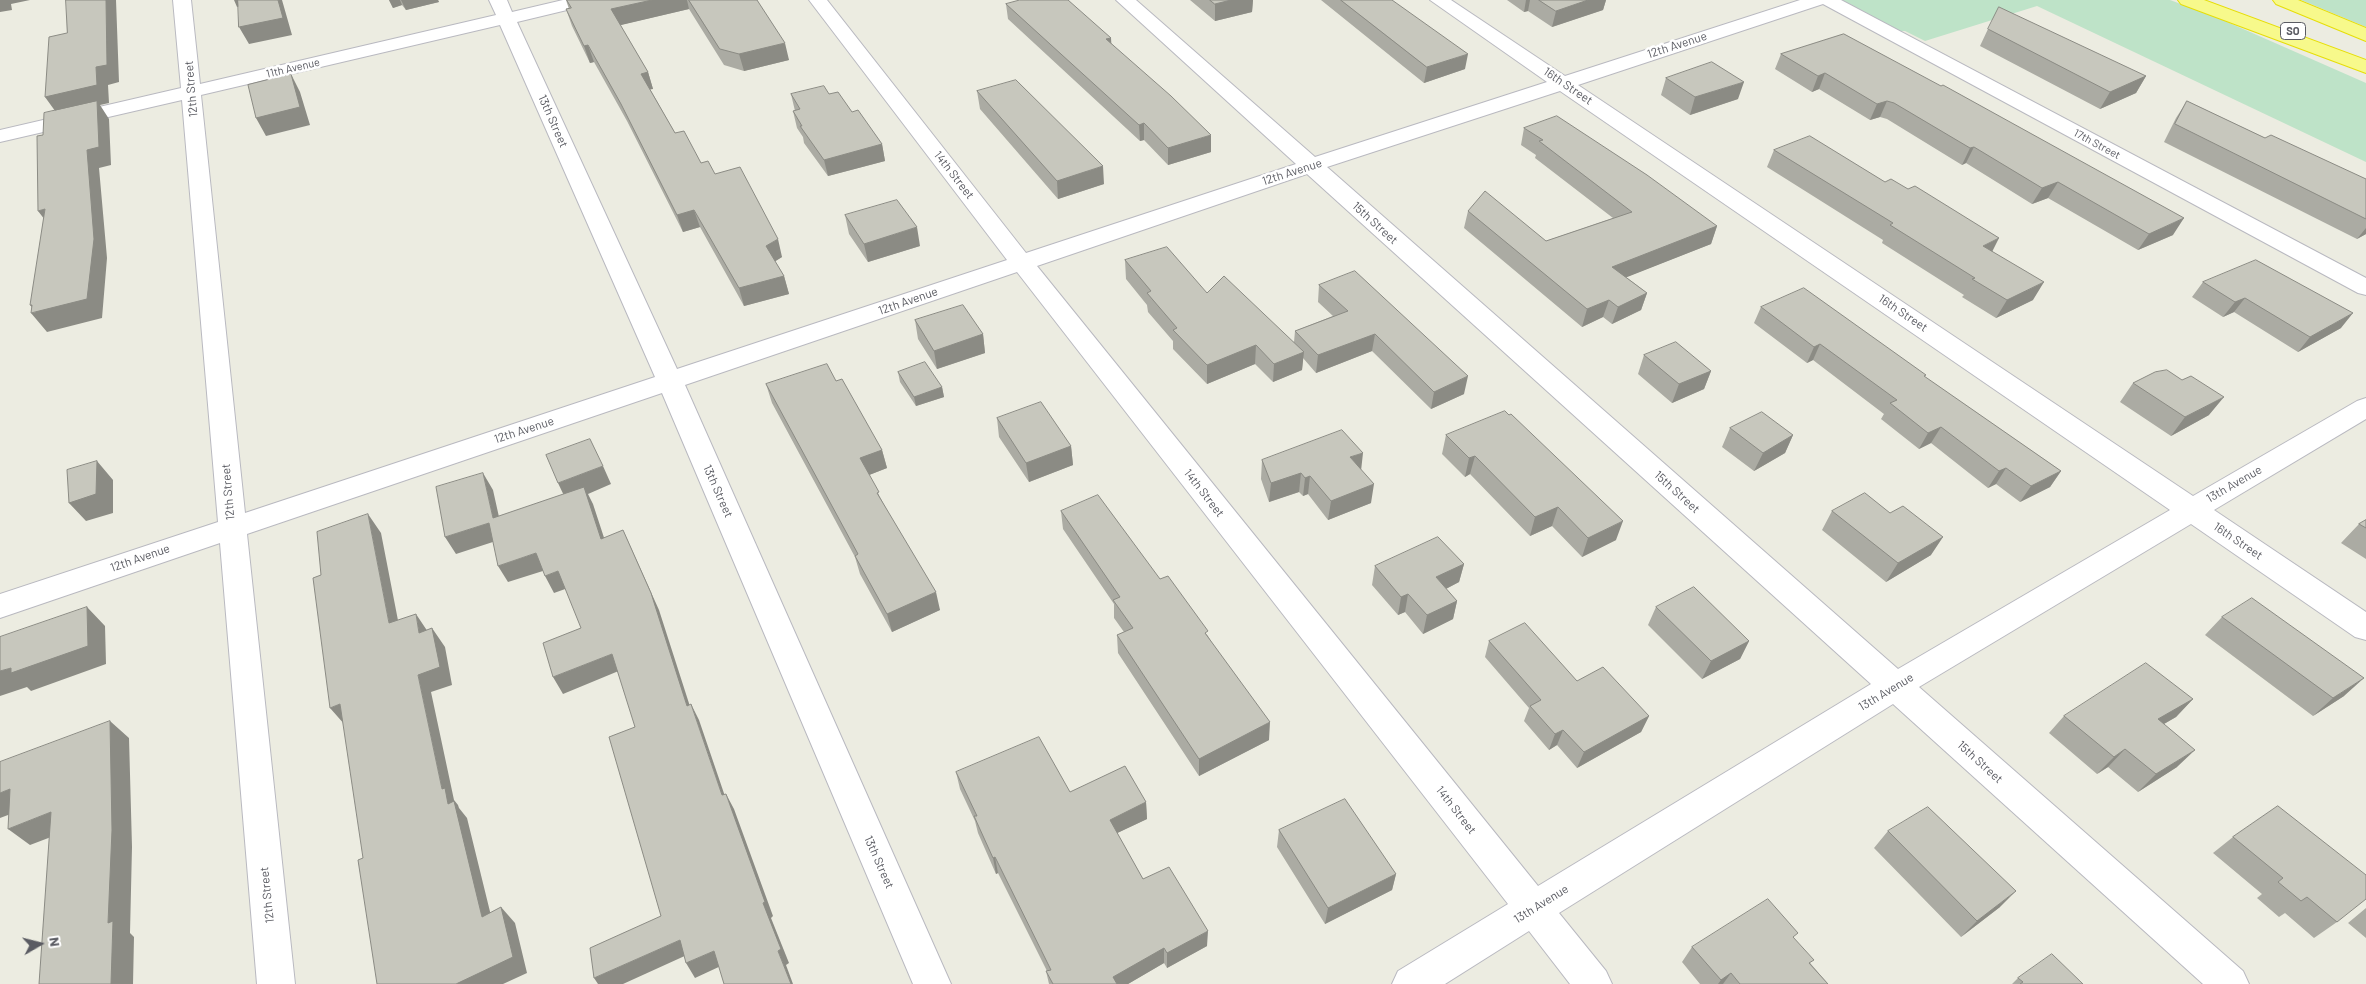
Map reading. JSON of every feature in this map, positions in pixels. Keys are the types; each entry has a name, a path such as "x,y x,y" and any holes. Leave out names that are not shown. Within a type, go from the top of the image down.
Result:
{"highway":[{"path":"2187,0 2366,65"},
{"name":"SO","path":"2220,0 2366,65"},
{"name":"SO","path":"2282,0 2366,35"}],"street":[{"name":"12th Street","path":"182,0 276,984"},
{"name":"11th Avenue","path":"0,136 191,91 502,9 586,0"},
{"name":"14th Street","path":"818,0 1022,262 1593,984"},
{"name":"15th Street","path":"1124,0 2230,984"},
{"name":"16th Street","path":"1439,0 1563,82 2366,628"},
{"name":"12th Avenue","path":"0,606 1310,166 1818,0"},
{"name":"17th Street","path":"1828,0 2366,288"},
{"name":"13th Street","path":"502,9 670,381 932,984"},
{"name":"13th Avenue","path":"1411,984 1895,686 2366,407"}],"green space":[{"path":"1839,0 2170,0 2216,17 2366,83 2366,162 2037,6 1925,41 1905,31 1898,31"},
{"path":"2301,0 2366,0 2366,27"}],"building":[{"path":"66,0 106,0 107,65 96,67 97,85 45,97 49,37 67,33"},
{"path":"238,0 278,0 283,18 239,27"},
{"path":"567,0 652,0 611,9 648,72 641,74 675,133 684,131 701,163 708,161 715,174 740,167 778,239 766,246 784,276 739,288 694,210 677,215 621,104 588,45 584,46 566,9 571,8"},
{"path":"689,0 757,0 785,43 739,54 720,49"},
{"path":"1020,0 1068,0 1111,38 1106,39 1171,96 1211,135 1168,148 1144,123 1139,125 1006,4"},
{"path":"1210,0 1231,0 1215,4"},
{"path":"1341,0 1392,0 1468,54 1427,67"},
{"path":"1539,0 1588,0 1556,11"},
{"path":"1999,7 2146,76 2110,92 1988,29"},
{"path":"1844,34 1941,86 1943,85 2184,218 2149,234 2058,182 2042,188 1974,147 1970,148 1894,103 1887,101 1877,104 1825,73 1818,76 1781,54"},
{"path":"1712,62 1744,82 1695,97 1666,78"},
{"path":"291,74 300,107 256,118 248,85"},
{"path":"1016,80 1103,166 1057,181 977,91"},
{"path":"824,86 829,94 838,92 852,112 858,110 882,144 824,160 800,126 802,126 793,111 800,109 791,94"},
{"path":"97,101 99,147 87,150 94,239 87,299 31,313 32,305 30,305 45,209 38,211 37,136 43,135 44,113"},
{"path":"2187,101 2265,138 2271,135 2366,179 2366,219 2175,124"},
{"path":"1557,116 1647,175 1717,226 1612,267 1647,293 1618,307 1609,300 1587,309 1468,211 1485,191 1546,241 1632,212 1539,141 1543,140 1524,128"},
{"path":"1810,136 1885,182 1891,179 1908,189 1915,186 1999,238 1983,246 2044,282 2007,300 1890,225 1893,223 1774,150"},
{"path":"897,200 917,227 864,244 845,215"},
{"path":"1167,247 1207,293 1224,276 1304,352 1274,364 1256,345 1207,365 1173,330 1177,328 1147,293 1151,291 1125,260"},
{"path":"2256,260 2353,313 2310,337 2245,298 2235,302 2203,282"},
{"path":"1355,271 1468,376 1434,392 1375,334 1318,355 1295,331 1348,311 1319,285"},
{"path":"1804,288 1926,375 1924,376 2061,471 2031,486 2006,468 1999,471 1941,427 1928,433 1890,403 1897,400 1820,344 1814,347 1761,307"},
{"path":"963,305 983,334 934,351 915,320"},
{"path":"1676,342 1711,371 1679,384 1644,355"},
{"path":"925,362 942,387 914,397 898,372"},
{"path":"827,364 836,381 842,379 882,450 860,458 879,492 877,493 936,592 887,614 855,556 858,554 766,384"},
{"path":"2167,370 2182,380 2191,376 2224,397 2185,417 2133,383 2155,372"},
{"path":"1041,402 1071,446 1026,463 997,418"},
{"path":"1505,411 1509,415 1511,414 1623,521 1588,538 1558,507 1535,517 1475,456 1469,458 1446,435"},
{"path":"1762,412 1793,435 1763,453 1730,428"},
{"path":"1342,430 1363,453 1350,457 1374,484 1331,501 1310,476 1305,478 1301,473 1271,483 1262,460"},
{"path":"590,439 603,466 558,483 546,455"},
{"path":"97,461 96,494 69,503 67,470"},
{"path":"483,473 493,518 584,487 601,539 623,530 651,593 687,706 691,704 722,795 726,794 765,902 763,903 781,949 778,951 791,984 724,984 714,951 686,963 680,940 594,978 590,948 661,916 609,737 635,727 612,654 553,677 543,643 581,628 558,571 545,576 536,553 498,566 489,523 445,537 436,487"},
{"path":"1865,493 1890,513 1903,506 1943,537 1898,563 1832,511"},
{"path":"1098,495 1160,579 1168,576 1208,631 1205,633 1270,722 1199,759 1117,635 1133,628 1113,600 1120,597 1061,511"},
{"path":"368,514 389,623 416,614 419,633 432,628 440,667 418,675 442,789 445,788 448,804 454,801 482,917 501,907 513,957 456,984 377,984 358,860 363,858 340,704 330,708 313,578 321,575 317,532"},
{"path":"2366,520 2366,528 2359,524"},
{"path":"1438,537 1464,564 1436,577 1457,601 1427,615 1408,594 1401,597 1375,566"},
{"path":"1694,587 1749,641 1711,661 1656,607"},
{"path":"2252,598 2364,678 2333,698 2222,617"},
{"path":"87,607 88,646 11,673 11,668 0,671 0,637"},
{"path":"1525,623 1577,681 1603,667 1649,716 1584,752 1563,730 1555,734 1530,706 1541,700 1489,641"},
{"path":"2146,663 2193,699 2158,719 2195,750 2156,774 2125,749 2114,757 2064,716"},
{"path":"110,721 112,830 108,923 113,921 111,984 39,984 51,812 8,829 10,789 0,793 0,762"},
{"path":"1039,737 1070,792 1125,766 1146,802 1110,820 1143,879 1169,867 1208,931 1167,953 1164,948 1113,977 1117,984 1053,984 1046,971 1051,970 995,857 993,858 974,816 977,816 956,772"},
{"path":"1345,799 1396,874 1328,908 1279,830"},
{"path":"2278,806 2366,875 2366,899 2337,922 2307,897 2301,901 2278,882 2283,878 2233,837"},
{"path":"1928,807 2016,891 1977,921 1888,831"},
{"path":"1768,899 1798,933 1793,937 1814,960 1809,963 1828,984 1740,984 1731,973 1721,980 1692,947"},
{"path":"2052,954 2083,984 2020,984 2023,982 2018,978"}]}
